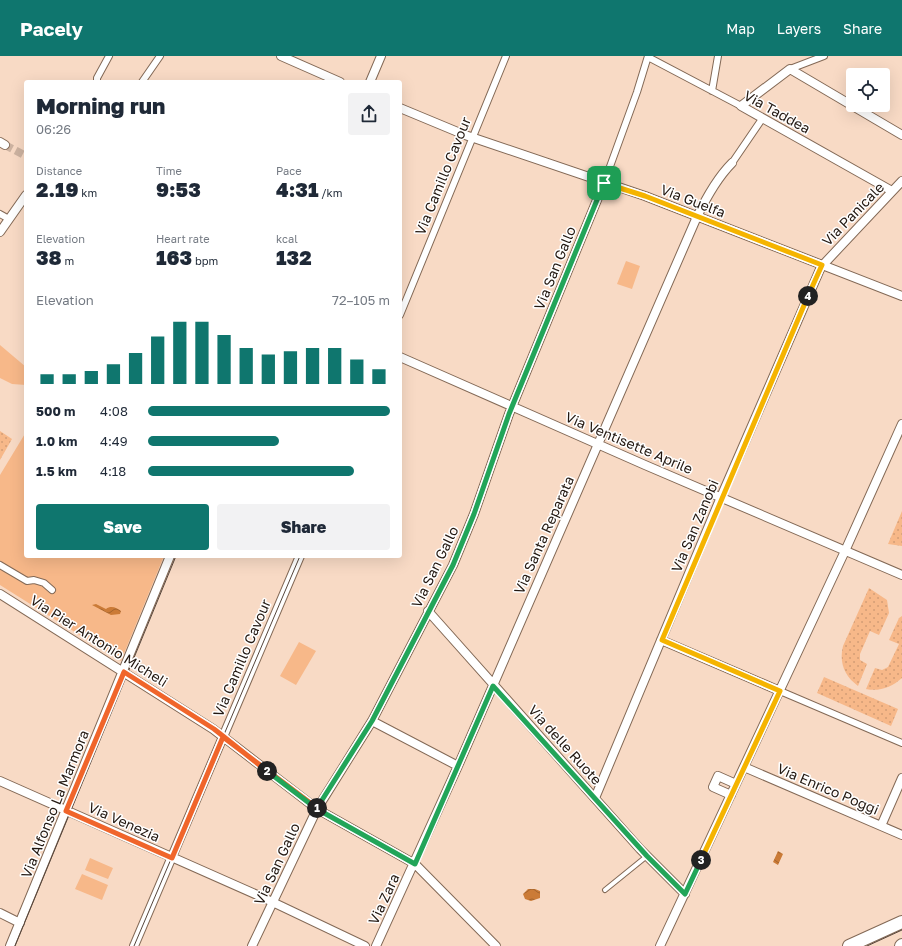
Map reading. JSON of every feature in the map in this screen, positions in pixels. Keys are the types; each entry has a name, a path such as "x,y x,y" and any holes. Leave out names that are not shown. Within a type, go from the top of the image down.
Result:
{"main road":[{"path":"849,946 902,922"}],"street":[{"path":"97,80 109,56"},
{"path":"143,80 160,56"},
{"path":"281,56 335,80"},
{"path":"371,80 381,56"},
{"name":"Via Camillo Cavour","path":"404,305 506,56"},
{"path":"712,92 718,56"},
{"path":"741,106 790,69 823,56"},
{"path":"604,183 648,57"},
{"name":"Via Taddea","path":"648,57 741,106 892,191"},
{"path":"790,69 902,135"},
{"name":"Via Guelfa","path":"402,109 472,138 645,196 902,296"},
{"path":"732,164 762,118"},
{"name":"Via Santa Reparata","path":"415,864 697,216 725,170 732,164"},
{"name":"Via Panicale","path":"822,265 902,181"},
{"name":"Via San Gallo","path":"252,946 317,809 372,721 464,541 512,406 604,183"},
{"path":"0,232 24,198"},
{"path":"0,214 9,219"},
{"name":"Via San Zanobi","path":"595,798 721,497 822,265"},
{"path":"402,310 404,305"},
{"name":"Via Ventisette Aprile","path":"402,357 598,444 902,575"},
{"path":"660,946 845,551 902,424"},
{"name":"Via Alfonso La Marmora","path":"10,946 124,672 169,558"},
{"name":"Via Camillo Cavour","path":"134,946 298,558"},
{"path":"0,565 27,581 34,580 44,583 52,590"},
{"name":"Via Pier Antonio Micheli","path":"0,594 124,672 223,737 317,809 415,864 496,946"},
{"name":"Via delle Ruote","path":"428,611 493,686 647,856 685,894"},
{"path":"662,640 902,744"},
{"path":"372,721 458,766"},
{"name":"Via Enrico Poggi","path":"744,767 902,835"},
{"path":"731,795 713,787 718,776 736,784"},
{"path":"881,826 902,778"},
{"name":"Via Venezia","path":"0,781 273,903 365,946"},
{"name":"Via Zara","path":"376,946 415,864"},
{"path":"0,913 20,923"}],"lane":[{"path":"605,890 647,856"}],"shaded area":[{"path":"626,261 640,266 632,289 617,284"},
{"path":"0,345 24,365 24,385 12,384 0,378"},
{"path":"0,431 12,439 0,460"},
{"path":"24,435 24,558 163,558 121,661 0,585 0,475"},
{"path":"902,511 902,546 888,544"},
{"path":"869,588 887,600 889,613 879,635 870,631 860,654 860,660 867,664 858,686 846,673 842,663 842,652 843,646"},
{"path":"902,616 902,678 885,688 876,690 866,689 875,668 882,670 888,667 899,644 889,640 899,618"},
{"path":"299,642 316,651 296,685 280,676"},
{"path":"824,677 898,709 891,726 817,693"},
{"path":"90,858 113,868 108,879 85,870"},
{"path":"82,874 108,885 102,900 75,889"}],"water":[{"path":"96,604 106,609 110,607 116,608 121,611 120,614 111,615 92,605"},
{"path":"778,851 783,854 778,865 773,862"},
{"path":"528,889 540,891 540,898 531,901 525,899 523,894"}],"tunnel":[{"path":"5,145 24,155"}],"tram line":[{"path":"15,946 175,558"},
{"path":"134,946 299,558"},
{"path":"867,946 902,930"}],"route":[{"path":"604,183 509,414 464,541 453,565 372,721 317,809 313,806 223,737 172,858 66,811 124,672 214,729 317,809 415,864 493,686 647,856 685,894 780,691 662,640 723,492 822,265 645,196 604,183"}]}
